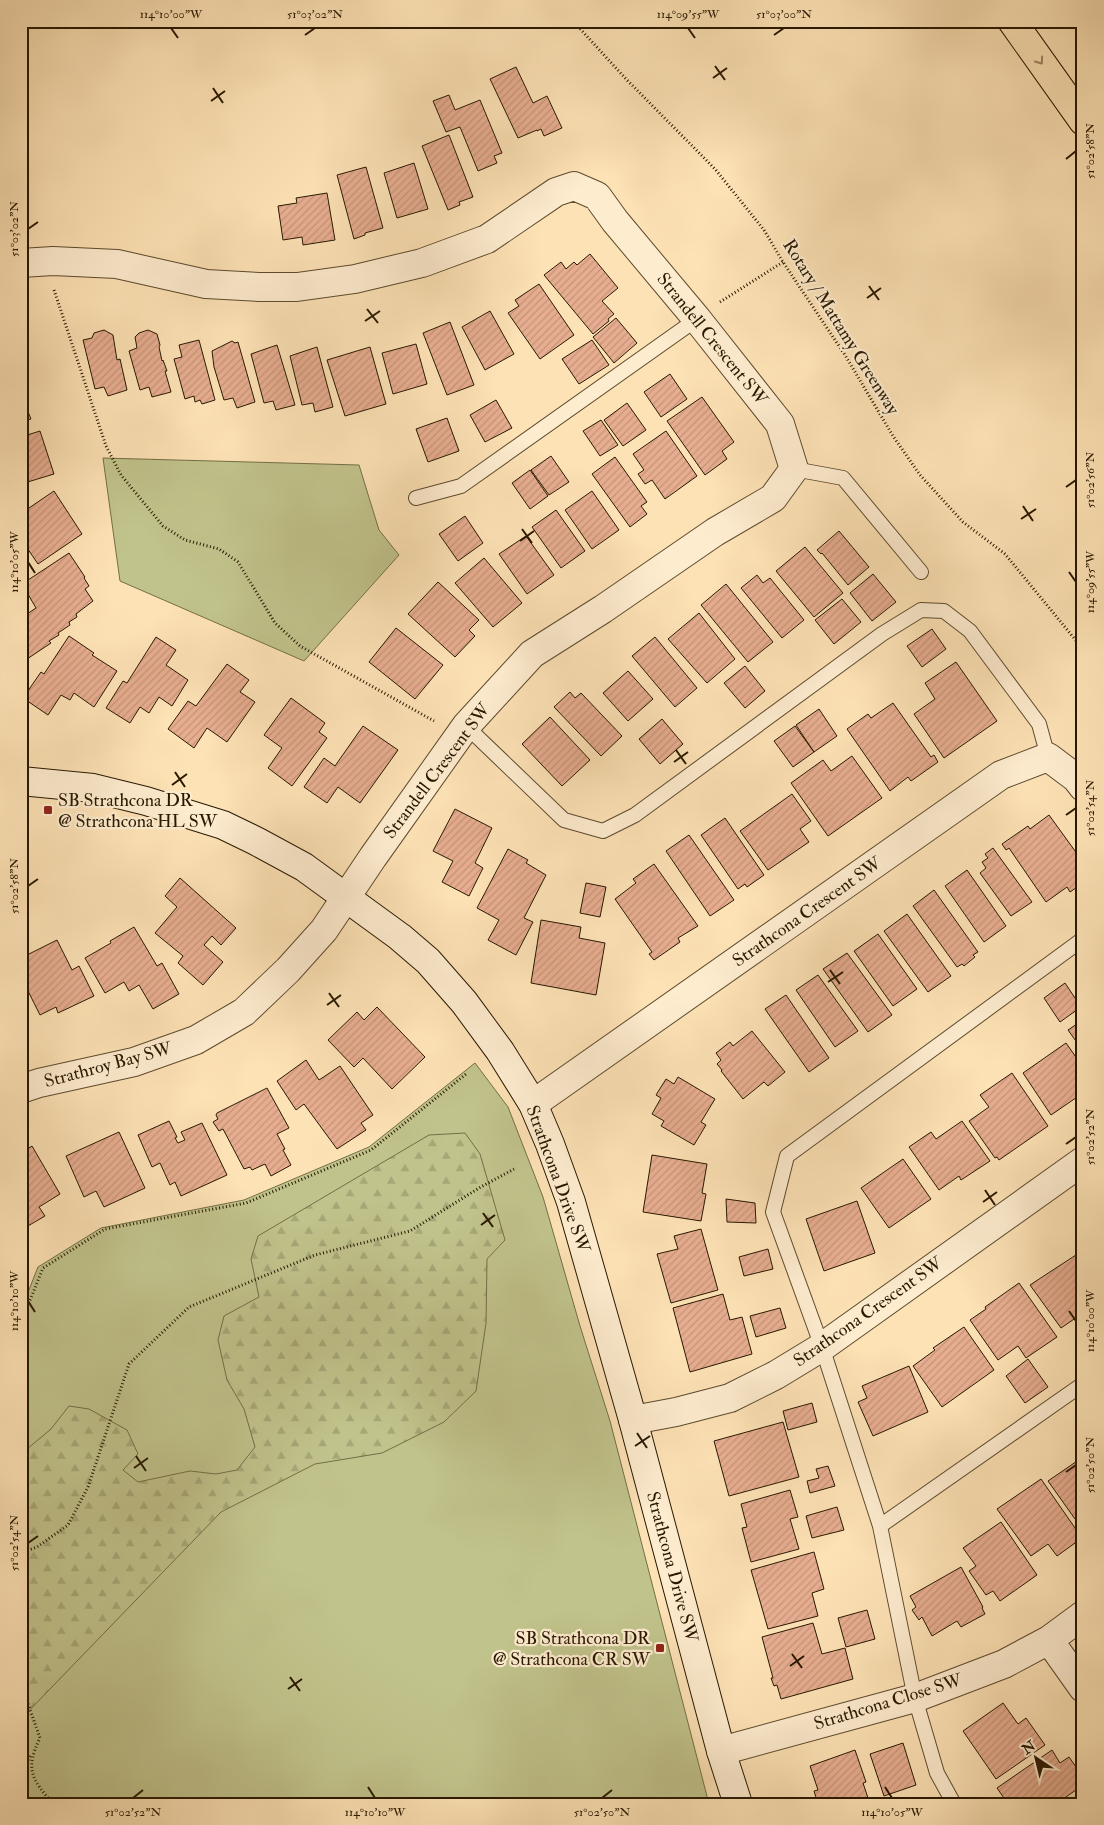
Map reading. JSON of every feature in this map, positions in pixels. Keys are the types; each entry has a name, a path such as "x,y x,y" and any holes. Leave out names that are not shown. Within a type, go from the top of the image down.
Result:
{"highway":[{"path":"1012,21 1083,121"}],"street":[{"name":"Strandell Crescent SW","path":"34,262 117,264 206,284 297,287 355,279 422,263 487,239 556,192 574,186 597,196 615,221 697,319 780,424 794,468 773,498 715,532 603,609 532,654 466,726 373,857 347,898"},
{"path":"1048,757 1076,778 1083,787"},
{"name":"Strathcona Crescent SW","path":"533,1104 1001,775 1048,757"},
{"name":"Strathcona Drive SW","path":"21,781 93,788 146,801 223,825 304,867 400,937 428,962 464,1002 500,1051 533,1104 550,1144 570,1202 633,1420 721,1751 738,1804"},
{"name":"Strathroy Bay SW","path":"21,1089 39,1083 134,1062 196,1040 244,1012 288,970 324,930 347,898"},
{"name":"Strathcona Crescent SW","path":"633,1420 730,1398 776,1375 822,1347 1083,1161"},
{"name":"Strathcona Close SW","path":"721,1751 915,1698 1004,1664 1049,1640 1083,1615"},
{"path":"1049,1640 1083,1688"}],"lane":[{"path":"416,498 461,486 697,319"},
{"path":"794,468 843,478 921,572"},
{"path":"466,726 564,820 603,830 635,815 882,634 921,610 944,610 970,632 1039,724 1048,757"},
{"path":"954,1804 937,1773 915,1698 880,1526 822,1347 773,1212 788,1156 1083,938"},
{"path":"880,1526 1083,1384"}],"path":[{"name":"Rotary / Mattamy Greenway","path":"573,21 626,79 715,169 764,230 845,355 893,436 920,475 963,522 1005,554 1083,648"},
{"path":"34,262 53,287 106,446 121,475 163,526 185,540 219,549 238,562 275,623 300,646 438,724 466,726"},
{"path":"697,319 783,262"},
{"path":"21,1324 43,1268 105,1230 246,1203 371,1150 466,1074"},
{"path":"21,1553 37,1547 68,1525 88,1487 129,1364 189,1307 315,1255 410,1231 478,1188 514,1169"},
{"path":"21,1684 40,1738 21,1772"},
{"path":"32,1754 32,1776 52,1804"}],"green space":[{"path":"103,458 359,465 379,530 399,555 304,661 120,581"},
{"path":"475,1063 508,1107 543,1197 580,1326 610,1421 709,1804 21,1804 21,1310 38,1267 101,1228 244,1200 369,1147"},
{"path":"465,1133 480,1154 505,1240 487,1259 486,1323 476,1391 444,1422 382,1453 315,1464 221,1512 21,1719 21,1454 51,1429 69,1406 89,1409 127,1430 138,1454 123,1470 138,1482 190,1471 216,1474 237,1470 255,1447 244,1409 227,1380 218,1340 224,1316 259,1297 251,1259 258,1236 429,1135"}],"building":[{"path":"516,67 533,103 547,96 562,128 544,136 541,129 518,138 490,79"},
{"path":"449,95 455,110 480,100 502,153 494,156 497,163 478,171 460,127 446,132 433,101"},
{"path":"449,135 473,197 459,202 460,205 448,210 422,146"},
{"path":"414,163 428,209 397,218 384,173"},
{"path":"366,167 383,228 365,233 365,235 354,239 337,175"},
{"path":"327,193 335,240 303,245 302,237 283,240 278,206 297,203 296,198"},
{"path":"590,254 618,288 602,301 614,314 608,319 609,321 593,334 544,275 561,262 566,269 574,262 577,265"},
{"path":"539,284 574,335 540,359 508,313 519,306 515,300"},
{"path":"490,311 514,354 485,370 462,327"},
{"path":"616,318 637,343 614,363 593,337"},
{"path":"450,322 474,385 447,395 423,333"},
{"path":"104,330 113,335 117,360 120,359 127,390 108,396 104,387 95,389 83,340 92,338 94,333"},
{"path":"148,330 157,334 171,392 152,397 149,387 140,390 129,351 137,348 135,337 139,333"},
{"path":"199,340 215,400 202,404 200,400 195,402 194,396 185,399 174,359 182,357 179,345"},
{"path":"592,340 609,365 579,384 562,359"},
{"path":"232,341 238,342 255,402 237,408 233,398 224,400 214,367 212,351"},
{"path":"416,344 427,384 393,394 382,353"},
{"path":"277,345 295,405 276,410 273,401 264,403 251,354"},
{"path":"317,347 333,407 315,412 313,403 302,405 290,356"},
{"path":"370,347 386,404 345,416 327,360"},
{"path":"670,374 687,399 661,417 644,392"},
{"path":"21,395 31,419 21,422"},
{"path":"702,397 734,442 722,451 727,459 705,475 667,421"},
{"path":"496,400 512,428 485,442 470,415"},
{"path":"627,403 646,430 623,446 604,420"},
{"path":"447,418 459,451 428,462 416,429"},
{"path":"601,420 618,445 600,456 583,431"},
{"path":"40,431 54,474 21,484 21,437"},
{"path":"666,431 697,476 665,499 652,480 645,484 638,474 644,470 633,454"},
{"path":"551,456 569,482 549,495 531,470"},
{"path":"615,457 647,502 641,506 647,514 630,527 592,474"},
{"path":"530,470 548,496 530,509 512,483"},
{"path":"54,491 82,534 38,564 23,542 21,543 21,510 23,512"},
{"path":"592,491 619,530 592,549 565,510"},
{"path":"556,510 585,551 561,568 532,527"},
{"path":"465,516 483,543 458,561 439,534"},
{"path":"839,531 869,567 848,585 822,553 817,550"},
{"path":"526,536 554,575 527,594 499,554"},
{"path":"805,547 843,593 814,617 776,571"},
{"path":"69,553 85,577 89,586 85,589 93,601 76,614 77,617 69,622 70,625 58,633 59,635 49,641 51,643 21,663 21,618 36,608 22,584"},
{"path":"484,558 522,603 493,627 455,583"},
{"path":"873,574 896,602 872,621 850,593"},
{"path":"757,575 763,583 770,578 804,620 782,638 741,588"},
{"path":"438,582 479,620 469,630 475,636 455,657 408,614"},
{"path":"726,584 773,642 748,662 701,605"},
{"path":"842,599 861,622 834,644 815,620"},
{"path":"699,613 735,659 707,683 668,639"},
{"path":"396,628 443,665 415,699 369,662"},
{"path":"932,629 946,649 922,667 907,646"},
{"path":"69,636 94,653 92,655 117,671 94,707 74,693 70,700 61,695 48,715 23,698 41,672 44,674"},
{"path":"156,637 176,650 166,665 188,680 172,706 159,697 149,713 140,707 130,723 106,708 123,681 127,683"},
{"path":"655,637 697,688 675,707 632,656"},
{"path":"956,662 997,721 944,758 914,714 935,699 925,683"},
{"path":"227,664 249,680 240,692 255,702 227,742 207,728 194,748 168,729 188,701 196,706"},
{"path":"745,666 765,691 745,708 724,683"},
{"path":"628,671 653,699 628,721 603,693"},
{"path":"570,692 575,698 581,693 622,736 601,756 554,707"},
{"path":"291,698 325,723 319,732 327,738 292,786 268,768 282,748 264,735"},
{"path":"893,703 931,757 934,755 938,762 911,781 908,777 890,791 847,729 868,714 871,718"},
{"path":"819,709 837,736 814,752 796,725"},
{"path":"550,717 590,760 562,786 522,744"},
{"path":"662,719 683,744 660,764 639,739"},
{"path":"363,726 398,750 360,803 338,787 327,803 304,787 324,758 335,766"},
{"path":"795,726 814,752 793,767 774,741"},
{"path":"852,756 882,798 828,836 791,783 823,760 831,771"},
{"path":"792,794 811,821 800,829 809,842 768,870 740,831"},
{"path":"455,809 492,828 475,863 483,868 469,896 442,882 453,861 433,851"},
{"path":"1049,815 1083,862 1083,883 1070,892 1067,887 1046,902 1009,848 1006,850 1002,844 1028,826 1030,829"},
{"path":"725,818 764,875 747,887 745,884 738,889 701,835"},
{"path":"689,835 734,900 710,916 666,851"},
{"path":"993,848 1032,902 1011,916 980,873 986,868 982,862 988,858 985,854"},
{"path":"508,849 528,860 526,863 546,875 524,918 533,922 516,955 488,940 499,920 477,908"},
{"path":"654,864 698,926 678,938 680,942 654,960 649,954 652,952 615,899 636,883 633,879"},
{"path":"967,870 1006,926 984,942 945,886"},
{"path":"180,878 236,928 221,945 212,936 204,945 223,962 203,985 178,963 183,956 155,933 177,907 165,896"},
{"path":"586,883 606,887 600,917 580,913"},
{"path":"934,890 978,952 964,966 962,964 957,967 913,906"},
{"path":"907,914 951,976 928,992 884,931"},
{"path":"541,920 581,927 579,938 605,943 596,995 531,983"},
{"path":"134,927 157,966 162,963 179,994 153,1009 139,985 129,991 124,982 105,993 85,958"},
{"path":"878,934 917,989 893,1006 854,951"},
{"path":"57,940 72,970 79,966 94,996 58,1013 56,1007 40,1015 21,977 21,958"},
{"path":"847,953 892,1015 868,1032 823,969"},
{"path":"818,975 858,1031 835,1047 796,990"},
{"path":"1065,983 1081,1007 1060,1022 1044,998"},
{"path":"786,995 829,1058 809,1072 765,1009"},
{"path":"377,1007 425,1057 392,1089 363,1058 354,1067 328,1040 357,1012 364,1020"},
{"path":"1083,1020 1083,1051 1068,1030"},
{"path":"752,1031 785,1072 768,1086 764,1082 743,1099 721,1071 717,1064 721,1060 716,1053 730,1042 733,1046"},
{"path":"1066,1043 1083,1067 1083,1093 1051,1115 1023,1073"},
{"path":"306,1060 319,1080 340,1066 373,1115 361,1123 366,1130 337,1149 304,1104 296,1110 277,1081"},
{"path":"1012,1073 1048,1126 999,1160 997,1157 995,1158 969,1121 989,1107 980,1095"},
{"path":"678,1077 715,1099 701,1122 706,1125 694,1145 661,1126 664,1121 652,1114 661,1098 656,1095 666,1079 674,1084"},
{"path":"267,1088 289,1128 277,1134 291,1165 271,1176 265,1164 252,1170 250,1167 244,1169 223,1129 219,1131 213,1122 218,1119 217,1113"},
{"path":"169,1121 178,1143 185,1140 181,1132 202,1123 227,1175 181,1196 175,1182 170,1185 160,1163 152,1167 138,1135"},
{"path":"962,1121 990,1161 961,1180 959,1176 939,1190 909,1147 931,1132 936,1139"},
{"path":"119,1132 145,1188 104,1207 96,1191 84,1197 66,1156"},
{"path":"32,1146 60,1194 39,1207 45,1216 21,1230 21,1153"},
{"path":"652,1155 707,1164 702,1193 706,1194 701,1221 643,1212"},
{"path":"903,1159 931,1199 889,1228 861,1188"},
{"path":"726,1199 755,1203 756,1223 727,1222"},
{"path":"857,1201 875,1253 824,1271 806,1219"},
{"path":"701,1229 718,1290 671,1303 657,1254 678,1249 674,1236"},
{"path":"768,1249 773,1269 744,1276 739,1257"},
{"path":"1082,1251 1083,1313 1061,1328 1030,1285"},
{"path":"1019,1283 1057,1337 1026,1358 1018,1346 998,1360 970,1320"},
{"path":"723,1294 730,1320 742,1317 752,1354 690,1372 673,1308"},
{"path":"780,1308 786,1328 756,1337 750,1316"},
{"path":"964,1327 994,1370 942,1407 913,1366 935,1350 933,1348"},
{"path":"1028,1359 1048,1387 1025,1403 1006,1376"},
{"path":"909,1366 928,1412 873,1436 858,1402 867,1398 862,1386"},
{"path":"812,1403 817,1422 788,1430 783,1411"},
{"path":"783,1422 799,1477 729,1496 714,1441"},
{"path":"1083,1457 1083,1514 1075,1519 1048,1481"},
{"path":"828,1466 835,1486 810,1493 807,1481 819,1478 816,1469"},
{"path":"1041,1479 1082,1538 1057,1556 1048,1544 1031,1556 997,1509"},
{"path":"790,1490 798,1517 790,1519 799,1549 751,1562 742,1528 747,1527 741,1504"},
{"path":"837,1507 844,1530 812,1538 806,1516"},
{"path":"1001,1522 1037,1575 1000,1601 993,1591 986,1595 969,1571 976,1566 963,1548"},
{"path":"814,1552 824,1589 812,1593 818,1616 768,1629 751,1570"},
{"path":"961,1567 985,1614 961,1627 957,1621 932,1636 922,1617 919,1620 912,1610 916,1607 910,1596"},
{"path":"867,1610 875,1639 846,1647 838,1618"},
{"path":"813,1623 822,1654 845,1648 853,1679 781,1699 777,1685 774,1686 771,1678 773,1678 762,1637"},
{"path":"1003,1703 1018,1724 1026,1718 1045,1745 996,1779 963,1731"},
{"path":"903,1743 916,1785 884,1796 870,1754"},
{"path":"855,1750 866,1782 863,1783 870,1804 818,1804 814,1791 818,1790 810,1766"},
{"path":"1052,1750 1060,1763 1069,1757 1083,1777 1083,1785 1056,1804 1008,1804 997,1788"}],"place":[{"name":"SB Strathcona DR @ Strathcona HL SW","path":"48,810"},
{"name":"SB Strathcona DR @ Strathcona CR SW","path":"660,1648"}]}
